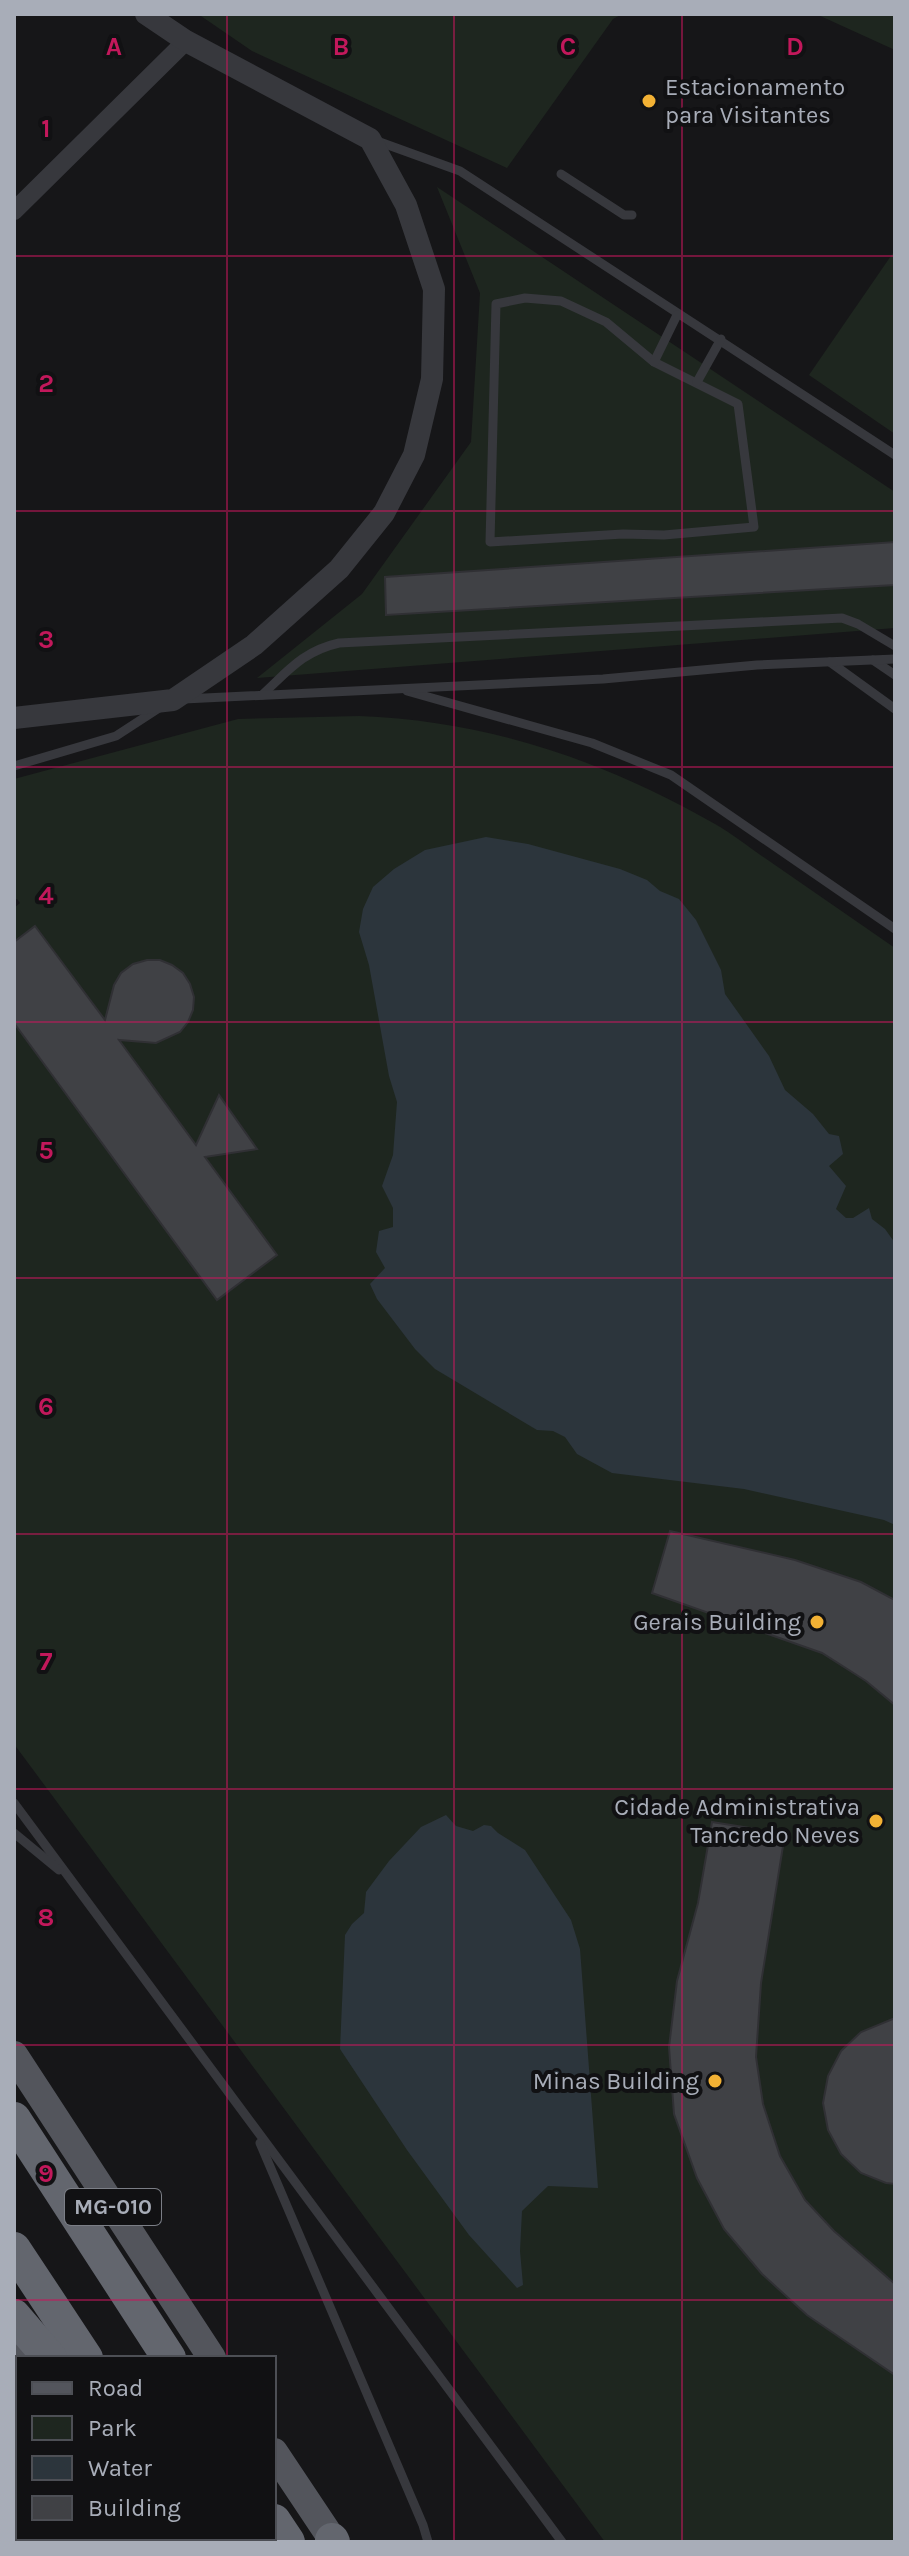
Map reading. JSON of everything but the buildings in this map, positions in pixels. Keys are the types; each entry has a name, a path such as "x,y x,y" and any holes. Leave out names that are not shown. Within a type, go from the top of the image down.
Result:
{"highway":[{"name":"MG-010","path":"14,2119 168,2356"},
{"path":"14,2249 85,2356"},
{"path":"14,2316 48,2356"},
{"path":"276,2524 288,2542"}],"main road":[{"name":"MG-010","path":"14,2055 211,2356"},
{"path":"276,2455 333,2541"}],"street":[{"path":"14,718 173,700 254,645 339,569 384,513 414,455 432,379 434,289 406,205 370,139 186,41 146,14"},
{"path":"14,211 186,41"}],"lane":[{"path":"370,139 460,171 895,455"},
{"path":"561,174 624,215 632,215"},
{"path":"525,298 561,301 606,322 654,362 738,404 754,527 664,535 623,534 490,542 496,304 525,298"},
{"path":"654,362 677,315"},
{"path":"697,382 721,339"},
{"path":"262,695 307,654 319,647 339,643 842,618 895,646"},
{"path":"14,766 116,736 173,700 603,679 757,665 895,659"},
{"path":"873,660 895,675"},
{"path":"830,662 895,709"},
{"path":"400,689 592,743 671,775 895,929"},
{"path":"14,1803 562,2542"},
{"path":"14,1833 71,1879"},
{"path":"256,2132 428,2542"}],"green space":[{"path":"198,14 622,14 613,19 507,168 252,51"},
{"path":"816,14 895,14 895,50"},
{"path":"437,187 895,492 895,628 257,678 362,594 471,442 480,293"},
{"path":"895,250 895,434 809,375"},
{"path":"359,716 407,719 499,735 587,763 630,781 723,829 895,948 895,2542 605,2542 14,1744 14,908 20,903 14,900 14,779 238,719"},
{"path":"14,2421 16,2540 96,2542 14,2542"}],"water":[{"path":"486,837 528,844 620,869 647,880 660,891 679,899 696,920 721,970 725,994 769,1056 785,1090 813,1114 829,1134 839,1136 843,1154 829,1166 846,1186 836,1209 846,1218 853,1218 869,1208 872,1219 885,1229 895,1243 895,1525 744,1489 612,1473 577,1454 565,1437 553,1431 537,1430 435,1369 415,1349 377,1299 370,1284 385,1268 376,1252 379,1231 393,1227 393,1208 382,1186 393,1155 397,1102 389,1076 369,965 359,932 363,909 373,887 394,869 425,850"},
{"path":"446,1815 456,1826 473,1831 484,1825 491,1826 525,1850 571,1920 580,1949 598,2188 548,2186 522,2211 520,2251 523,2285 517,2288 469,2235 407,2150 340,2049 345,1935 364,1913 366,1892 389,1861 421,1827"}],"place":[{"name":"Estacionamento para Visitantes","path":"649,101"},
{"name":"Gerais Building","path":"817,1622"},
{"name":"Cidade Administrativa Tancredo Neves","path":"876,1821"},
{"name":"Minas Building","path":"715,2081"}]}
